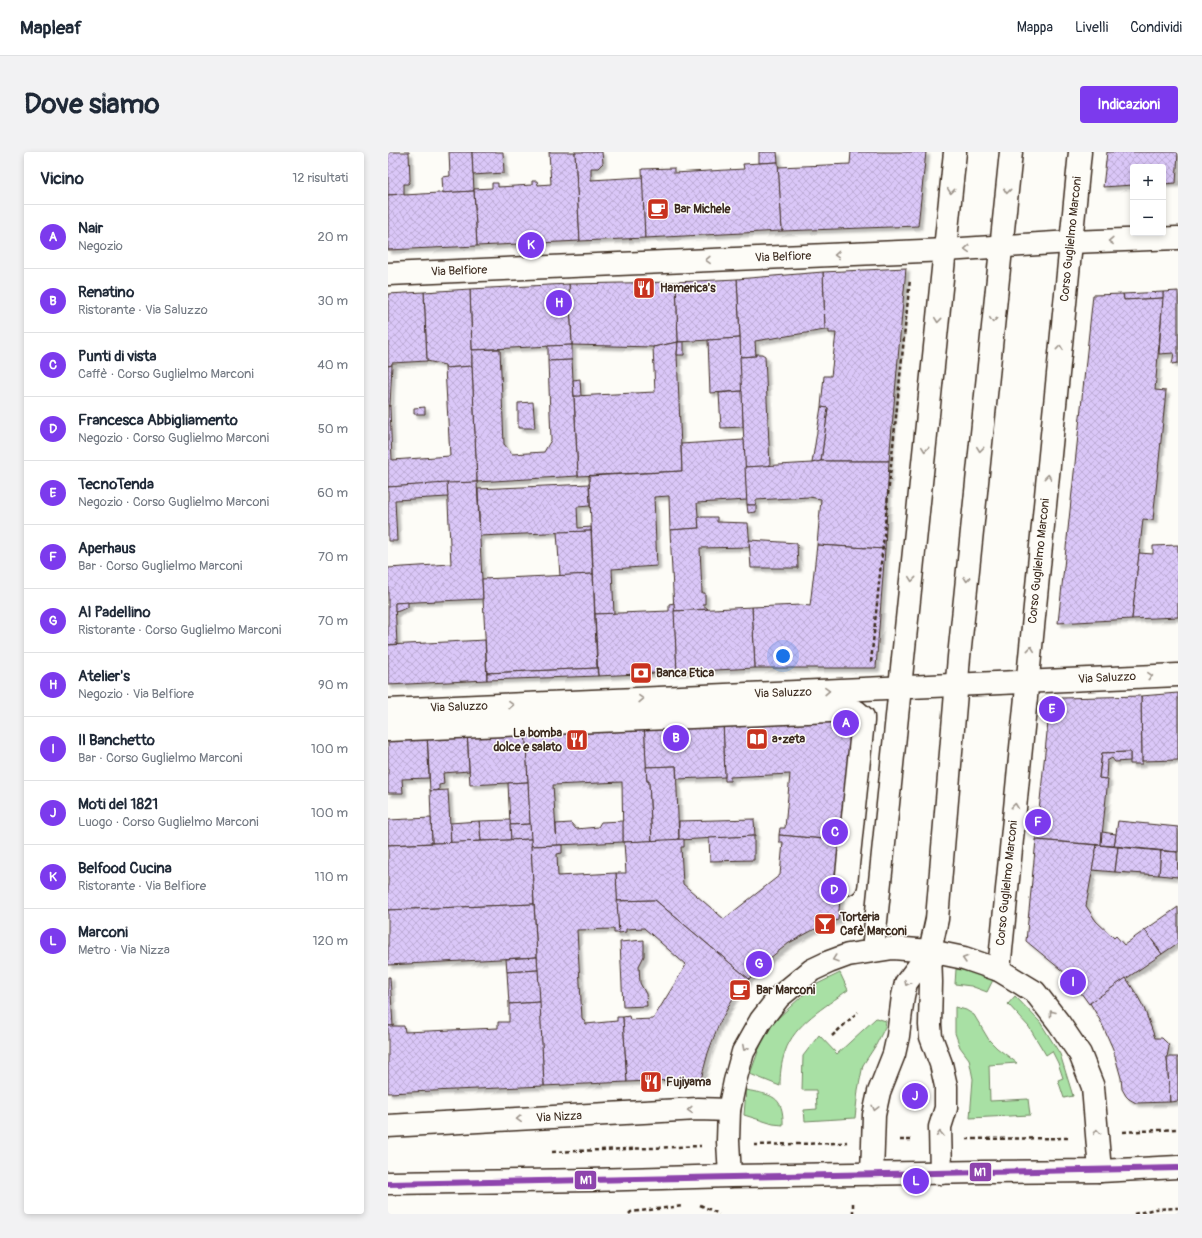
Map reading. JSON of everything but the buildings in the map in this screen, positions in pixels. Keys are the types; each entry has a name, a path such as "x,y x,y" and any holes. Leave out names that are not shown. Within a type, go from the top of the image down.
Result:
{"street":[{"path":"873,950 955,152"},
{"path":"941,1173 940,1127 946,1108 946,1086 941,1064 931,1037 930,1025 932,982 930,951 937,919 957,686 1000,247 1011,152"},
{"name":"Corso Guglielmo Marconi","path":"998,970 1080,152"},
{"name":"Via Belfiore","path":"388,274 946,250 1071,242 1178,238"},
{"name":"Via Saluzzo","path":"388,710 957,686 1178,675"},
{"path":"852,690 855,712"},
{"path":"388,730 830,711 881,711"},
{"path":"846,884 863,721 863,717 855,712"},
{"path":"730,1176 728,1141 729,1110 743,1052 761,1020 779,997 812,970 848,955 892,948 930,951 964,958 998,970 1035,992 1059,1023 1080,1054 1093,1087 1100,1171"},
{"path":"872,1174 874,1115 879,1092 894,1054 901,1020 906,983 930,951"},
{"name":"Via Nizza","path":"388,1126 698,1109 729,1110"},
{"path":"388,1182 1100,1171 1178,1167"}],"path":[{"path":"871,667 910,276"},
{"path":"832,1036 858,1012"},
{"path":"698,1204 719,1214"},
{"path":"629,1214 631,1212 691,1205"},
{"path":"1134,1214 1155,1209 1178,1208"}],"green space":[{"path":"956,969 973,972 993,980 987,992 971,986 955,984"},
{"path":"840,973 848,990 811,1017 795,1033 789,1042 784,1056 781,1069 780,1086 750,1074 767,1031 778,1018 813,986"},
{"path":"1015,996 1040,1022 1060,1054 1073,1096 1064,1098 1058,1080 1063,1078 1052,1051 1046,1055 1029,1027 1008,1004"},
{"path":"955,1007 966,1010 974,1015 989,1040 1017,1063 989,1065 990,1101 1028,1099 1030,1115 970,1118 973,1079 969,1059 960,1047 955,1033"},
{"path":"876,1018 886,1021 885,1027 876,1045 863,1065 858,1090 855,1118 805,1121 804,1110 817,1109 816,1090 802,1090 803,1056 819,1035 837,1054"},
{"path":"746,1090 769,1095 774,1098 781,1108 783,1125 773,1124 744,1115"}],"transit line":[{"name":"M1","path":"388,1184 1178,1168"}],"place":[{"name":"Bar Michele","path":"658,209"},
{"name":"Belfood Cucina","path":"531,245"},
{"name":"Hamerica's","path":"644,288"},
{"name":"Atelier's","path":"559,303"},
{"name":"Banca Etica","path":"641,673"},
{"name":"TecnoTenda","path":"1052,709"},
{"name":"Nair","path":"846,723"},
{"name":"Renatino","path":"676,738"},
{"name":"a•zeta","path":"757,739"},
{"name":"La bomba dolce e salato","path":"577,740"},
{"name":"Aperhaus","path":"1038,822"},
{"name":"Punti di vista","path":"835,832"},
{"name":"Francesca Abbigliamento","path":"834,890"},
{"name":"Torteria Cafè Marconi","path":"825,924"},
{"name":"Al Padellino","path":"759,964"},
{"name":"Il Banchetto","path":"1073,982"},
{"name":"Bar Marconi","path":"740,990"},
{"name":"Fujiyama","path":"651,1082"},
{"name":"Moti del 1821","path":"915,1096"},
{"name":"Marconi","path":"916,1181"}]}
